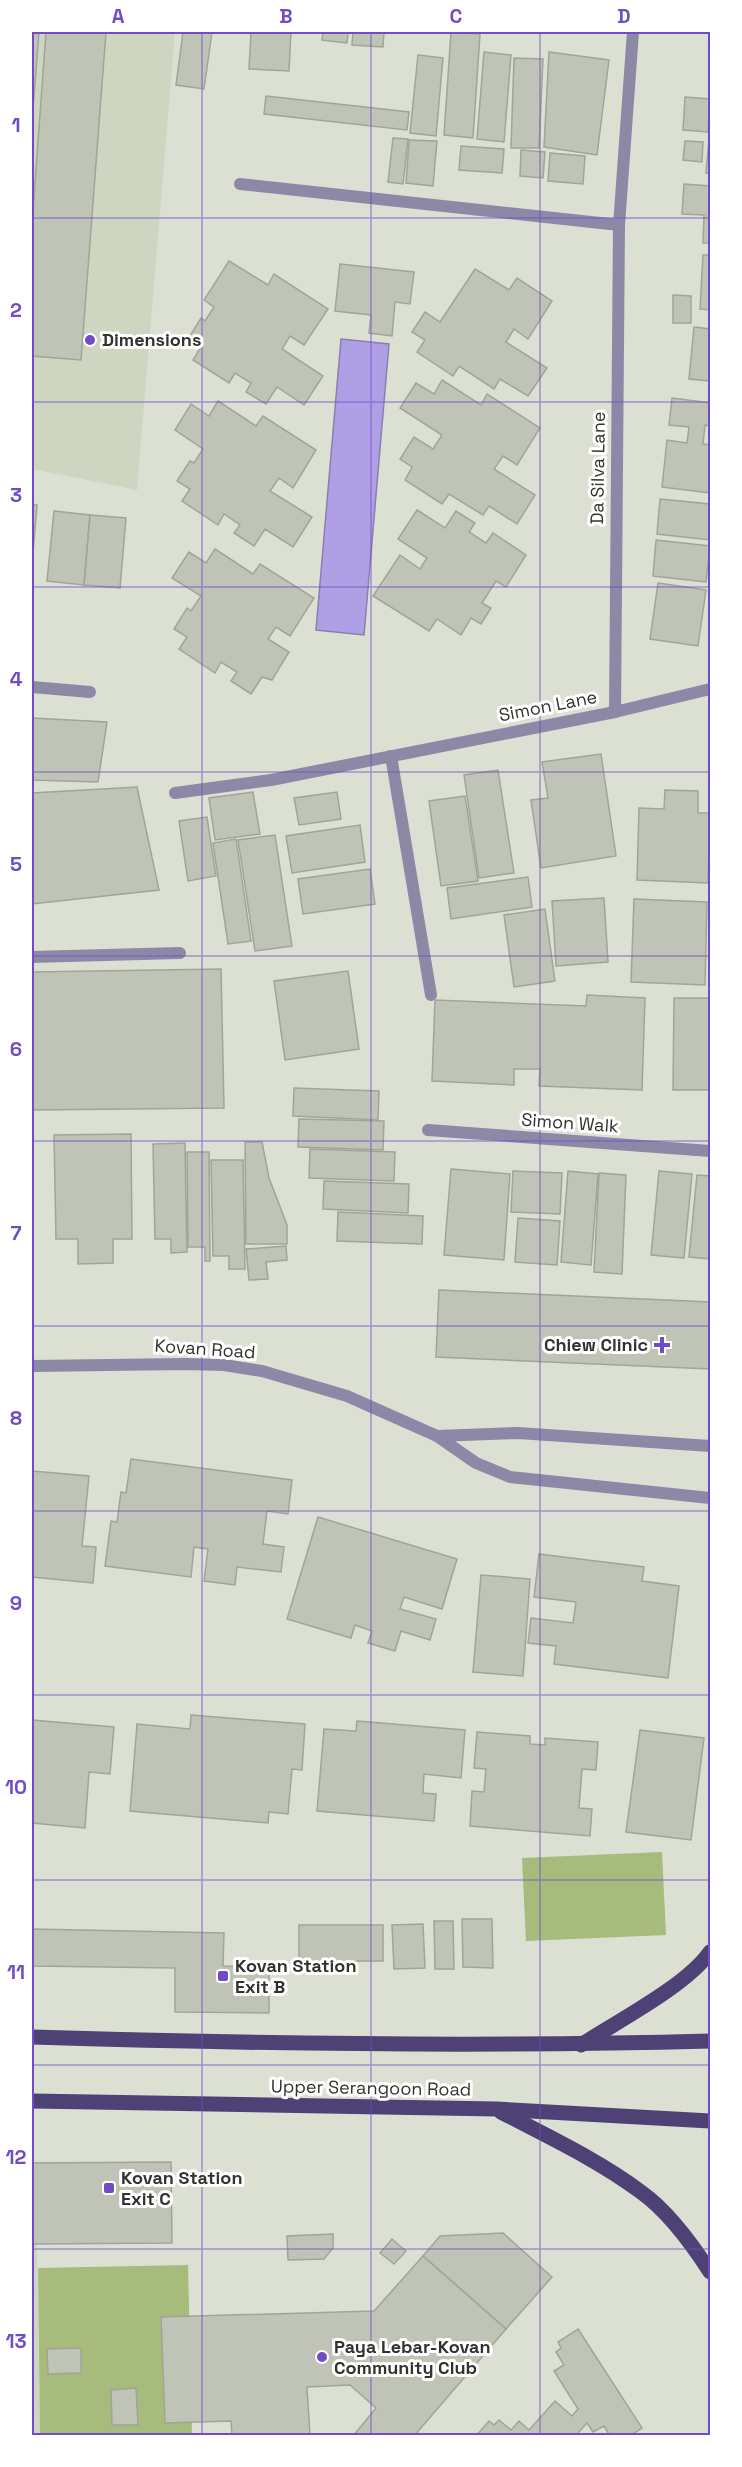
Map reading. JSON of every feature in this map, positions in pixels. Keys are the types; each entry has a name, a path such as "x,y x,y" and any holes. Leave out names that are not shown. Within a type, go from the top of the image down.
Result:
{"main road":[{"path":"582,2045 678,1983 697,1968 711,1952"},
{"path":"32,2037 215,2042 582,2045 711,2041"},
{"name":"Upper Serangoon Road","path":"32,2101 496,2109 711,2121"},
{"path":"496,2109 587,2157 643,2193 665,2214 711,2272"}],"street":[{"name":"Da Silva Lane","path":"615,712 619,225 633,32"},
{"path":"240,184 619,225"},
{"path":"32,687 90,692"},
{"name":"Simon Lane","path":"175,793 271,780 615,712 711,689"},
{"path":"391,756 431,995"},
{"path":"32,957 180,953"},
{"name":"Simon Walk","path":"428,1130 711,1151"},
{"name":"Kovan Road","path":"32,1366 184,1364 224,1365 262,1371 346,1396 437,1436 476,1463 510,1476 711,1498"},
{"name":"Kovan Road","path":"437,1436 518,1433 711,1446"}],"shaded area":[{"name":"Dimensions","path":"32,32 175,32 137,490 32,469"},
{"path":"341,339 389,344 364,635 316,630"},
{"path":"32,2196 36,2198 40,2436 32,2435"}],"green space":[{"path":"662,1852 666,1935 526,1941 522,1858"},
{"path":"188,2265 192,2435 40,2435 38,2268"}],"building":[{"path":"32,32 39,32 32,122"},
{"path":"46,32 106,32 81,360 32,356 32,224"},
{"path":"183,32 212,32 204,89 176,85"},
{"path":"251,32 291,32 289,71 249,69"},
{"path":"323,32 348,32 347,43 322,40"},
{"path":"353,32 384,32 383,47 352,45"},
{"path":"451,32 480,34 473,138 444,135"},
{"path":"484,52 511,55 504,142 477,139"},
{"path":"549,52 609,60 597,155 544,147"},
{"path":"418,55 443,58 436,136 410,133"},
{"path":"514,58 543,59 539,148 511,148"},
{"path":"266,96 409,112 407,130 264,114"},
{"path":"685,97 710,99 708,132 683,130"},
{"path":"393,138 408,139 403,184 388,182"},
{"path":"709,139 710,173 706,173"},
{"path":"409,140 437,141 433,186 406,183"},
{"path":"685,141 703,142 702,162 683,160"},
{"path":"461,146 504,149 502,173 459,170"},
{"path":"521,150 545,152 543,178 520,176"},
{"path":"550,153 585,156 583,184 548,181"},
{"path":"684,184 710,186 710,243 703,243 704,215 682,214"},
{"path":"703,255 710,255 710,310 700,309"},
{"path":"229,261 268,285 274,274 328,309 304,345 290,336 282,349 323,376 304,405 277,387 266,404 246,392 251,383 235,373 229,383 193,360 201,347 188,339 201,318 205,321 214,307 204,300"},
{"path":"340,264 414,272 410,304 395,302 392,336 369,333 371,315 335,311"},
{"path":"475,269 509,290 517,278 552,301 528,339 514,329 506,342 547,368 528,396 500,379 494,389 459,366 453,376 417,352 425,340 412,332 425,312 440,322"},
{"path":"673,295 691,296 691,323 673,323"},
{"path":"694,327 710,329 709,381 689,379"},
{"path":"442,380 481,405 487,394 540,428 517,465 503,456 494,469 535,495 517,524 489,506 483,515 449,494 442,504 405,480 412,467 400,459 414,437 433,449 442,435 400,408 416,383 434,394"},
{"path":"672,398 710,403 710,426 705,425 703,444 710,445 710,493 662,487 667,440 687,443 689,427 669,425"},
{"path":"218,401 256,426 263,416 316,450 293,488 279,478 270,491 312,517 293,547 265,529 254,546 234,533 240,525 224,514 218,525 182,501 190,489 177,481 190,461 194,463 203,449 175,430 191,404 209,416"},
{"path":"660,499 710,504 710,540 657,534"},
{"path":"32,504 37,505 32,565"},
{"path":"417,510 445,528 456,511 475,523 469,532 486,543 493,533 526,555 506,587 496,581 482,603 491,608 481,624 471,618 461,635 437,619 429,631 373,596 400,555 420,569 427,558 398,539"},
{"path":"54,511 90,515 84,585 47,581"},
{"path":"90,515 126,518 120,588 84,585"},
{"path":"656,540 710,546 706,582 653,576"},
{"path":"215,549 253,574 260,564 314,598 290,636 276,627 268,639 289,652 272,680 262,677 251,694 231,681 237,672 221,662 215,673 179,649 187,637 174,629 187,608 191,611 201,596 172,578 189,552 206,563"},
{"path":"658,583 706,590 698,646 650,639"},
{"path":"32,718 107,722 98,782 32,780"},
{"path":"601,754 616,856 541,868 531,800 548,798 542,762"},
{"path":"498,770 514,873 479,878 464,775"},
{"path":"137,787 159,890 32,904 32,793"},
{"path":"665,790 698,791 698,813 710,813 708,883 637,880 639,808 664,809"},
{"path":"253,792 260,834 215,840 209,798"},
{"path":"337,792 341,819 299,825 294,798"},
{"path":"465,796 478,881 441,886 429,801"},
{"path":"207,817 216,876 188,881 179,821"},
{"path":"360,825 365,862 292,873 286,836"},
{"path":"275,835 292,946 255,951 238,840"},
{"path":"236,839 251,941 228,944 213,843"},
{"path":"370,869 375,904 303,914 298,879"},
{"path":"528,877 532,907 451,919 447,888"},
{"path":"604,898 608,962 556,966 552,901"},
{"path":"634,899 707,902 705,985 631,982"},
{"path":"545,909 555,981 514,987 504,915"},
{"path":"221,969 224,1108 32,1110 32,972"},
{"path":"348,971 359,1049 285,1060 274,981"},
{"path":"587,995 645,998 642,1090 539,1086 540,1069 514,1069 514,1085 432,1081 435,1000 586,1006"},
{"path":"674,998 710,998 710,1090 673,1090"},
{"path":"294,1088 379,1091 378,1120 293,1116"},
{"path":"299,1119 384,1121 383,1150 298,1147"},
{"path":"131,1134 132,1239 113,1239 113,1263 78,1264 78,1239 56,1239 54,1135"},
{"path":"245,1142 262,1142 269,1178 287,1225 287,1244 246,1244"},
{"path":"185,1143 187,1252 171,1253 171,1239 155,1239 153,1144"},
{"path":"310,1149 395,1152 394,1181 309,1178"},
{"path":"187,1152 209,1152 210,1261 205,1261 205,1247 188,1247"},
{"path":"211,1160 243,1160 245,1269 229,1269 229,1256 213,1256"},
{"path":"451,1169 510,1174 504,1260 444,1255"},
{"path":"513,1171 562,1173 560,1214 511,1212"},
{"path":"568,1171 598,1174 591,1265 561,1262"},
{"path":"659,1171 692,1174 684,1258 651,1255"},
{"path":"599,1173 626,1175 622,1274 594,1272"},
{"path":"697,1175 710,1176 710,1259 689,1257"},
{"path":"324,1181 409,1184 408,1213 323,1209"},
{"path":"338,1212 423,1216 422,1244 337,1241"},
{"path":"518,1218 560,1221 557,1265 515,1262"},
{"path":"286,1246 287,1260 266,1262 268,1279 249,1280 246,1249"},
{"path":"439,1290 710,1302 710,1369 436,1357"},
{"path":"131,1459 292,1480 288,1514 267,1511 263,1544 284,1547 281,1572 237,1567 235,1585 204,1581 208,1549 194,1547 191,1577 105,1566 111,1521 117,1522 121,1492 126,1493"},
{"path":"32,1471 89,1476 82,1546 96,1547 93,1583 32,1577"},
{"path":"318,1517 457,1559 442,1609 404,1597 400,1609 436,1619 430,1640 401,1631 395,1651 368,1643 372,1631 355,1625 351,1638 287,1619"},
{"path":"539,1554 644,1567 642,1581 679,1586 668,1678 554,1664 556,1646 528,1643 531,1618 573,1623 576,1602 534,1597"},
{"path":"481,1575 530,1579 523,1676 473,1672"},
{"path":"191,1715 305,1724 302,1770 292,1769 288,1814 269,1812 268,1823 130,1811 137,1724 190,1729"},
{"path":"32,1720 114,1727 110,1774 89,1772 85,1828 32,1823"},
{"path":"357,1721 465,1730 461,1778 424,1774 423,1793 436,1794 434,1821 317,1811 324,1729 356,1731"},
{"path":"640,1730 704,1738 691,1840 626,1832"},
{"path":"477,1732 530,1736 530,1744 545,1745 545,1738 598,1742 596,1770 582,1769 579,1808 592,1809 590,1836 470,1826 472,1791 484,1792 486,1769 474,1768"},
{"path":"462,1919 492,1919 493,1968 463,1967"},
{"path":"434,1921 453,1921 454,1969 435,1969"},
{"path":"423,1924 425,1968 394,1969 392,1925"},
{"path":"299,1925 383,1925 383,1961 299,1961"},
{"path":"32,1929 224,1933 223,1966 269,1967 269,2013 175,2012 175,1968 32,1966"},
{"path":"171,2162 172,2243 32,2244 32,2163"},
{"path":"503,2233 552,2277 506,2329 423,2256 440,2236"},
{"path":"333,2234 333,2248 324,2259 288,2260 287,2236"},
{"path":"392,2239 406,2251 394,2264 380,2253"},
{"name":"Paya Lebar-Kovan Community Club","path":"423,2256 506,2329 414,2436 353,2436 376,2408 350,2385 307,2387 310,2436 232,2436 231,2421 165,2423 161,2317 374,2311"},
{"path":"578,2329 642,2428 630,2436 610,2436 604,2426 593,2432 587,2423 575,2436 476,2436 489,2421 494,2425 499,2420 511,2430 519,2421 529,2430 555,2401 572,2416 578,2409 554,2371 564,2365 556,2352 561,2348 558,2342"},
{"path":"81,2348 81,2373 48,2374 47,2349"},
{"path":"136,2388 138,2425 112,2425 111,2390"}],"place":[{"name":"Dimensions","path":"90,340"},
{"name":"Chiew Clinic","path":"662,1345"},
{"name":"Kovan Station Exit B","path":"223,1976"},
{"name":"Kovan Station Exit C","path":"109,2188"},
{"name":"Paya Lebar-Kovan Community Club","path":"322,2357"}]}
